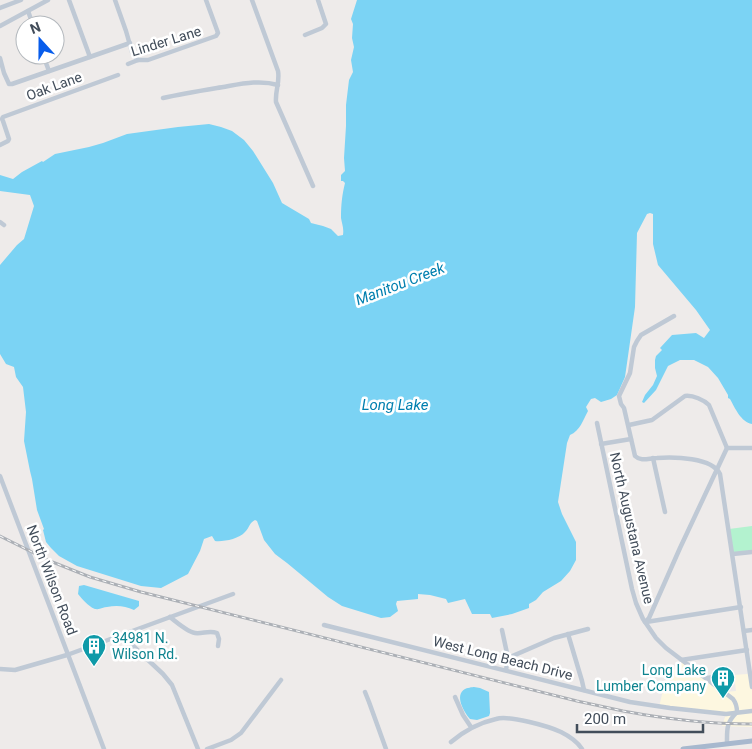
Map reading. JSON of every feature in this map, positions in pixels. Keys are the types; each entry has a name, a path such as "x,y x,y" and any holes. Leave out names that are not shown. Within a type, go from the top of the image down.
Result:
{"main road":[{"path":"683,749 752,741"}],"street":[{"path":"0,8 20,0"},
{"path":"0,26 48,0"},
{"path":"69,0 90,57"},
{"path":"115,0 134,58 138,60"},
{"name":"Linder Lane","path":"128,64 138,60 148,60 216,36 218,33 206,0"},
{"path":"252,0 278,72 279,80 276,102 313,186"},
{"path":"305,35 322,28 326,24 318,0"},
{"path":"28,11 29,15"},
{"path":"1,62 6,80 9,84 12,84 130,43"},
{"path":"47,65 49,71"},
{"name":"Oak Lane","path":"0,145 9,139 3,117 118,75"},
{"path":"163,98 177,94 250,83 270,82 278,85"},
{"path":"674,316 641,335 635,344 630,373 619,396 629,425 637,459 690,459 718,468 733,554 752,687"},
{"path":"629,425 652,420 685,396 691,395 709,405 727,448 649,618 645,622"},
{"name":"North Augustana Avenue","path":"597,423 632,589 645,622 666,648 733,699 737,712"},
{"path":"601,444 631,439"},
{"path":"727,448 752,448"},
{"path":"653,458 665,512"},
{"name":"North Wilson Road","path":"0,476 104,749"},
{"path":"733,554 752,552"},
{"path":"0,669 15,670 67,655 232,594"},
{"path":"645,622 740,606"},
{"path":"170,617 192,632 211,631 217,633 219,639 218,646"},
{"name":"West Long Beach Drive","path":"324,625 630,702 665,708 726,714 752,711"},
{"path":"508,658 538,645 588,628"},
{"path":"502,630 508,658 506,670"},
{"path":"744,631 752,630"},
{"path":"568,634 584,690"},
{"path":"123,635 163,674 172,686 198,749"},
{"path":"681,660 747,650"},
{"path":"707,678 720,676"},
{"path":"207,749 231,740 241,733 282,680"},
{"path":"365,692 386,749"},
{"path":"455,698 471,727"},
{"path":"727,743 727,727 729,721 737,712"},
{"path":"451,742 471,727 496,718 513,718 559,731 574,740 582,749"}],"shaded area":[{"path":"681,660 725,692 736,691 734,675 752,672 752,727 722,726 726,714 659,707 665,682"}],"green space":[{"path":"752,526 752,552 733,554 729,529"}],"water":[{"name":"Long Lake","path":"357,0 752,0 752,424 745,421 739,414 718,378 708,367 694,360 680,360 668,366 656,390 644,403 642,402 657,376 655,368 656,356 662,350 660,348 672,335 696,333 704,338 710,330 696,310 658,265 653,244 653,214 647,214 637,233 635,307 625,377 617,395 611,399 601,402 595,398 591,399 586,407 588,411 583,421 579,428 570,435 567,443 558,502 576,542 576,560 570,571 561,581 543,592 536,600 529,604 529,608 512,614 492,618 490,614 472,614 465,599 448,603 446,599 418,594 418,599 397,601 398,611 390,617 381,618 342,606 275,554 264,540 255,520 245,532 235,538 215,541 212,536 204,539 188,574 161,588 141,586 77,566 59,556 46,542 44,529 37,510 24,441 26,412 23,387 16,377 14,367 6,364 0,354 0,265 24,239 34,206 30,195 0,191 0,175 13,179 55,154 89,147 127,134 209,124 232,131 244,140 273,183 282,203 309,219 311,223 331,229 338,236 343,235 341,209 345,183 341,181 341,175 345,171 346,105 349,80 353,72 351,60 354,47 351,19"},
{"path":"84,585 139,601 139,606 134,610 118,606 94,609 78,594 79,586"},
{"path":"474,687 489,692 489,716 477,720 470,719 460,699 462,692"}],"railway":[{"path":"0,536 50,561 90,577 141,592 623,711 688,720 752,724"}],"place":[{"name":"34981 N. Wilson Rd.","path":"94,667"},
{"name":"Long Lake Lumber Company","path":"723,699"}],"water label":[{"name":"Manitou Creek","path":"400,284"}]}
